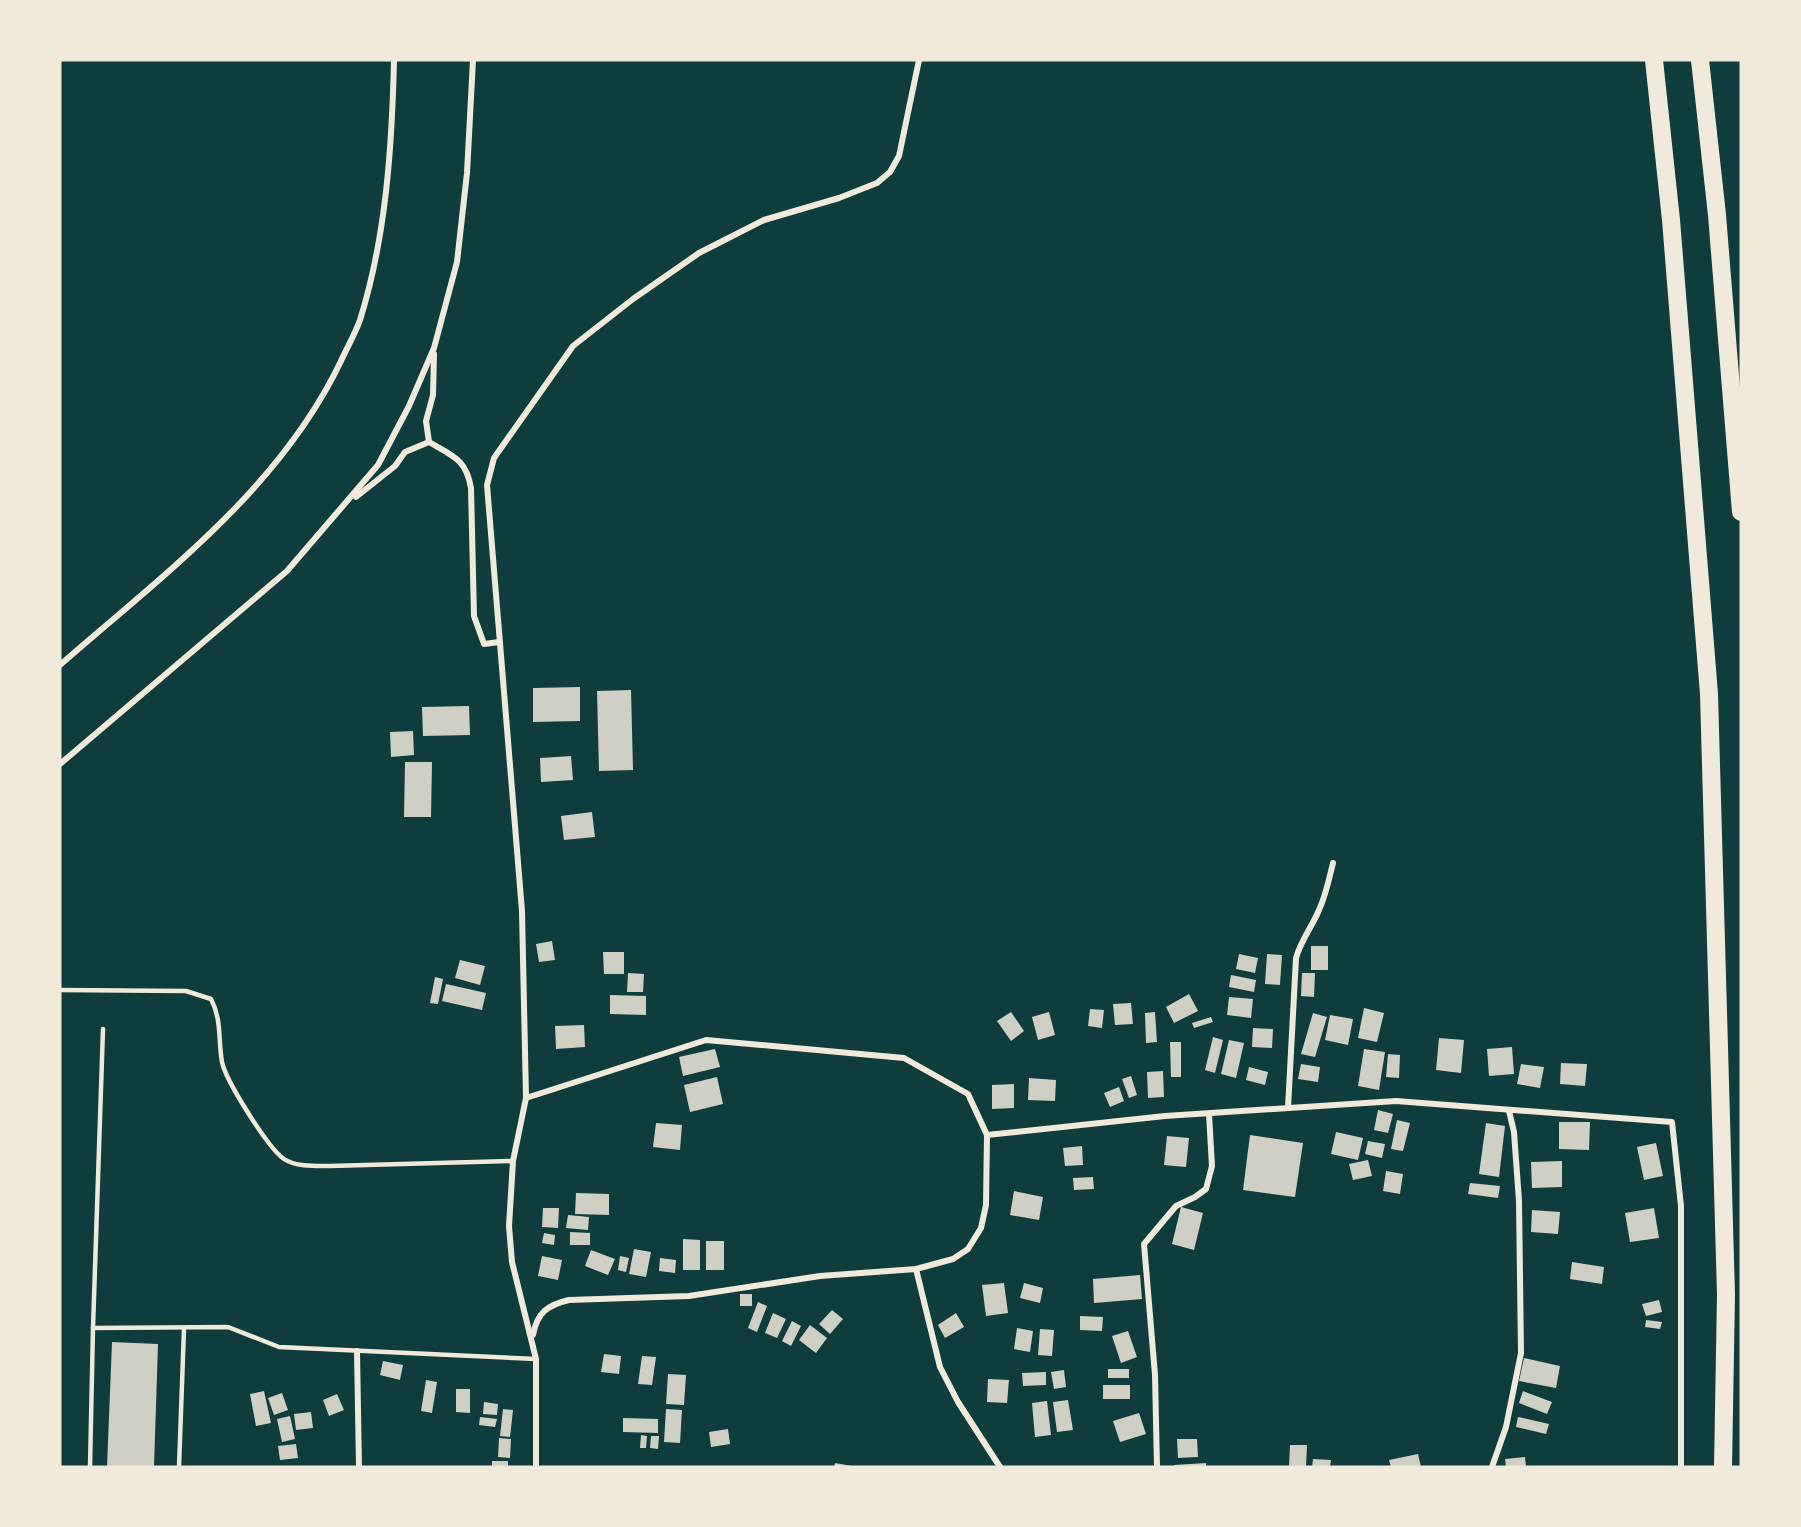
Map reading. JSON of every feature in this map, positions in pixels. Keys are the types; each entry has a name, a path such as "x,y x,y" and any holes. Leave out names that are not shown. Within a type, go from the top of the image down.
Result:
{"highway":[{"path":"1654,60 1672,232 1709,694 1726,1295 1723,1467"},
{"path":"1700,60 1717,215 1741,512"}],"street":[{"path":"60,666 231,514 282,456 327,390 359,322 379,247 388,166 394,60"},
{"path":"60,764 287,571 378,465 409,406 434,348 457,262 467,173 474,60"},
{"path":"536,1467 536,1359 512,1262 509,1226 513,1161 526,1098 522,911 499,642 488,474 494,458 573,346 625,304 699,253 764,220 839,198 878,183 890,172 899,156 918,60"},
{"path":"429,442 426,421 433,395 434,348"},
{"path":"429,442 459,459 468,473 474,616 484,644 499,642"},
{"path":"346,504 395,466 405,452 429,442"},
{"path":"1288,1108 1296,958 1301,940 1318,912 1333,863"},
{"path":"526,1098 706,1040 904,1058 968,1094 987,1135 986,1205 981,1228 968,1249 953,1259 916,1269 820,1276 689,1296 569,1300 554,1303 540,1313 532,1339"},
{"path":"987,1135 1165,1116 1396,1101 1672,1122 1681,1206 1680,1467"},
{"path":"1492,1467 1506,1427 1521,1353 1520,1201 1514,1132 1509,1111"},
{"path":"1157,1467 1155,1375 1144,1244 1176,1206 1206,1189 1212,1166 1209,1114"},
{"path":"916,1269 940,1367 958,1402 1000,1467"},
{"path":"357,1351 359,1467"}],"lane":[{"path":"60,990 186,991 211,999 217,1012 225,1072 267,1139 285,1159 305,1165 330,1166 513,1161"},
{"path":"90,1467 103,1029"},
{"path":"93,1328 228,1327 279,1347 536,1359"},
{"path":"179,1467 184,1329"}],"building":[{"path":"580,687 580,721 533,722 533,688"},
{"path":"631,690 633,770 599,771 597,691"},
{"path":"469,706 470,735 423,736 422,707"},
{"path":"413,731 414,755 391,757 390,732"},
{"path":"571,756 573,780 541,782 540,758"},
{"path":"405,762 432,762 431,817 404,817"},
{"path":"592,812 595,837 564,840 561,816"},
{"path":"552,941 555,960 539,962 536,944"},
{"path":"1311,946 1328,946 1328,970 1311,970"},
{"path":"603,952 624,952 624,974 604,974"},
{"path":"1239,954 1258,958 1255,973 1236,969"},
{"path":"1267,954 1282,955 1280,985 1265,984"},
{"path":"460,960 485,966 480,985 455,978"},
{"path":"628,973 644,974 643,992 627,992"},
{"path":"1302,973 1315,973 1314,997 1301,996"},
{"path":"1231,975 1256,980 1254,992 1229,987"},
{"path":"435,977 443,979 438,1004 430,1003"},
{"path":"446,984 486,993 482,1010 442,1001"},
{"path":"1189,994 1198,1011 1174,1023 1166,1007"},
{"path":"610,995 646,996 646,1015 610,1014"},
{"path":"1229,997 1253,999 1251,1018 1227,1015"},
{"path":"1131,1003 1133,1024 1115,1025 1113,1004"},
{"path":"1364,1008 1384,1013 1377,1042 1358,1038"},
{"path":"1090,1009 1104,1010 1102,1028 1088,1026"},
{"path":"1011,1012 1024,1031 1011,1041 997,1021"},
{"path":"1049,1012 1055,1035 1038,1040 1032,1017"},
{"path":"1155,1012 1157,1042 1146,1043 1145,1013"},
{"path":"1313,1013 1327,1017 1315,1057 1301,1054"},
{"path":"1330,1015 1353,1019 1348,1045 1325,1040"},
{"path":"1211,1017 1213,1022 1194,1028 1192,1023"},
{"path":"584,1025 585,1047 556,1049 555,1026"},
{"path":"1253,1028 1273,1029 1272,1048 1252,1047"},
{"path":"1213,1037 1223,1040 1215,1073 1205,1070"},
{"path":"1439,1038 1464,1040 1461,1073 1436,1070"},
{"path":"1229,1040 1244,1043 1236,1078 1221,1074"},
{"path":"1170,1042 1181,1042 1181,1077 1171,1077"},
{"path":"1512,1047 1514,1074 1489,1076 1487,1049"},
{"path":"715,1049 720,1067 683,1076 679,1057"},
{"path":"1364,1049 1385,1052 1379,1090 1358,1086"},
{"path":"1388,1054 1400,1055 1399,1078 1386,1077"},
{"path":"1561,1063 1587,1064 1585,1086 1560,1084"},
{"path":"1301,1064 1320,1067 1318,1082 1298,1079"},
{"path":"1521,1064 1544,1067 1540,1088 1517,1084"},
{"path":"1249,1067 1268,1072 1265,1085 1246,1080"},
{"path":"1163,1071 1164,1097 1148,1098 1147,1072"},
{"path":"1131,1076 1137,1095 1129,1098 1122,1079"},
{"path":"717,1077 723,1104 690,1112 684,1085"},
{"path":"1029,1078 1056,1080 1055,1101 1028,1100"},
{"path":"1014,1084 1014,1108 992,1109 992,1085"},
{"path":"1119,1087 1124,1101 1110,1107 1104,1093"},
{"path":"1378,1110 1393,1114 1388,1133 1374,1130"},
{"path":"1397,1120 1410,1123 1403,1151 1391,1149"},
{"path":"1559,1122 1590,1122 1589,1150 1559,1149"},
{"path":"656,1123 682,1125 680,1150 653,1147"},
{"path":"1486,1123 1505,1126 1499,1177 1479,1174"},
{"path":"1336,1132 1363,1138 1358,1160 1331,1154"},
{"path":"1250,1135 1303,1143 1295,1197 1243,1190"},
{"path":"1167,1136 1189,1138 1186,1167 1164,1165"},
{"path":"1368,1141 1385,1144 1382,1158 1365,1154"},
{"path":"1656,1143 1663,1176 1644,1180 1637,1147"},
{"path":"1082,1146 1083,1165 1065,1166 1063,1148"},
{"path":"1368,1160 1372,1176 1353,1180 1349,1164"},
{"path":"1562,1161 1562,1187 1532,1188 1531,1162"},
{"path":"1386,1171 1403,1174 1400,1194 1383,1191"},
{"path":"1093,1177 1094,1189 1074,1190 1073,1178"},
{"path":"1470,1183 1500,1186 1498,1198 1468,1194"},
{"path":"1014,1191 1043,1197 1039,1220 1010,1215"},
{"path":"576,1193 609,1194 609,1215 575,1214"},
{"path":"1181,1207 1203,1213 1194,1250 1172,1244"},
{"path":"543,1208 559,1208 558,1228 542,1227"},
{"path":"1654,1208 1659,1238 1630,1242 1625,1213"},
{"path":"1532,1210 1560,1212 1558,1234 1531,1232"},
{"path":"568,1215 589,1217 588,1230 566,1228"},
{"path":"570,1232 590,1233 590,1245 570,1245"},
{"path":"544,1233 555,1235 554,1245 542,1243"},
{"path":"683,1239 700,1240 700,1270 683,1270"},
{"path":"706,1241 724,1241 724,1270 706,1270"},
{"path":"634,1249 651,1252 646,1277 629,1274"},
{"path":"591,1250 615,1259 608,1275 585,1266"},
{"path":"542,1256 562,1260 558,1280 538,1276"},
{"path":"620,1256 629,1258 626,1272 618,1270"},
{"path":"660,1258 676,1260 675,1273 659,1271"},
{"path":"1572,1262 1604,1267 1602,1284 1570,1279"},
{"path":"1140,1275 1142,1299 1094,1303 1093,1279"},
{"path":"1004,1283 1008,1313 986,1316 982,1285"},
{"path":"1024,1283 1043,1288 1040,1303 1020,1298"},
{"path":"740,1294 752,1294 752,1306 740,1306"},
{"path":"1659,1300 1662,1312 1646,1316 1642,1304"},
{"path":"758,1302 767,1306 757,1332 748,1328"},
{"path":"832,1310 843,1319 830,1334 819,1324"},
{"path":"773,1313 786,1319 777,1338 765,1333"},
{"path":"956,1313 964,1327 945,1338 938,1325"},
{"path":"1080,1316 1103,1317 1102,1331 1080,1330"},
{"path":"1646,1320 1662,1322 1660,1329 1645,1327"},
{"path":"792,1321 801,1326 791,1346 782,1341"},
{"path":"810,1325 827,1338 816,1353 799,1340"},
{"path":"1017,1328 1033,1331 1030,1352 1014,1349"},
{"path":"1040,1329 1054,1330 1052,1356 1038,1355"},
{"path":"1128,1331 1137,1357 1121,1363 1112,1336"},
{"path":"112,1342 158,1344 154,1467 107,1467"},
{"path":"604,1354 621,1356 619,1374 601,1372"},
{"path":"642,1356 656,1357 652,1385 638,1384"},
{"path":"1524,1358 1560,1366 1556,1388 1519,1381"},
{"path":"383,1361 403,1365 400,1380 380,1375"},
{"path":"1108,1369 1129,1369 1129,1378 1108,1378"},
{"path":"1064,1370 1066,1387 1054,1389 1051,1372"},
{"path":"1046,1372 1046,1385 1023,1386 1022,1373"},
{"path":"668,1374 686,1375 684,1405 666,1404"},
{"path":"988,1379 1009,1380 1007,1403 987,1402"},
{"path":"426,1380 437,1382 432,1413 421,1411"},
{"path":"1103,1385 1130,1385 1130,1399 1103,1399"},
{"path":"456,1389 470,1389 470,1413 456,1412"},
{"path":"264,1391 271,1423 256,1426 250,1394"},
{"path":"1523,1391 1552,1402 1547,1414 1519,1403"},
{"path":"282,1393 288,1410 274,1415 268,1398"},
{"path":"337,1394 344,1410 329,1416 323,1400"},
{"path":"1068,1400 1073,1430 1057,1432 1053,1402"},
{"path":"1047,1401 1051,1435 1035,1437 1032,1403"},
{"path":"484,1402 498,1404 497,1415 483,1414"},
{"path":"503,1409 513,1410 510,1437 500,1436"},
{"path":"666,1409 682,1410 680,1443 664,1442"},
{"path":"311,1412 313,1428 296,1430 294,1414"},
{"path":"1139,1413 1146,1434 1120,1442 1113,1421"},
{"path":"290,1416 295,1439 282,1442 277,1419"},
{"path":"480,1417 497,1419 495,1427 479,1425"},
{"path":"1518,1417 1549,1424 1546,1434 1516,1427"},
{"path":"623,1418 658,1419 658,1433 623,1432"},
{"path":"728,1429 730,1444 711,1447 709,1432"},
{"path":"641,1435 647,1436 646,1448 640,1448"},
{"path":"651,1436 659,1436 658,1449 650,1448"},
{"path":"499,1438 511,1439 510,1458 498,1457"},
{"path":"1177,1439 1197,1439 1198,1457 1178,1458"},
{"path":"296,1444 298,1458 280,1460 278,1446"},
{"path":"1290,1445 1307,1445 1306,1467 1289,1467"},
{"path":"1418,1454 1421,1467 1391,1467 1389,1460"},
{"path":"1525,1457 1526,1467 1506,1467 1505,1459"},
{"path":"1313,1459 1331,1460 1330,1467 1312,1467"},
{"path":"492,1461 508,1461 508,1467 492,1467"},
{"path":"835,1463 852,1466 852,1467 834,1467"},
{"path":"1206,1463 1206,1467 1175,1467 1174,1465"}]}
